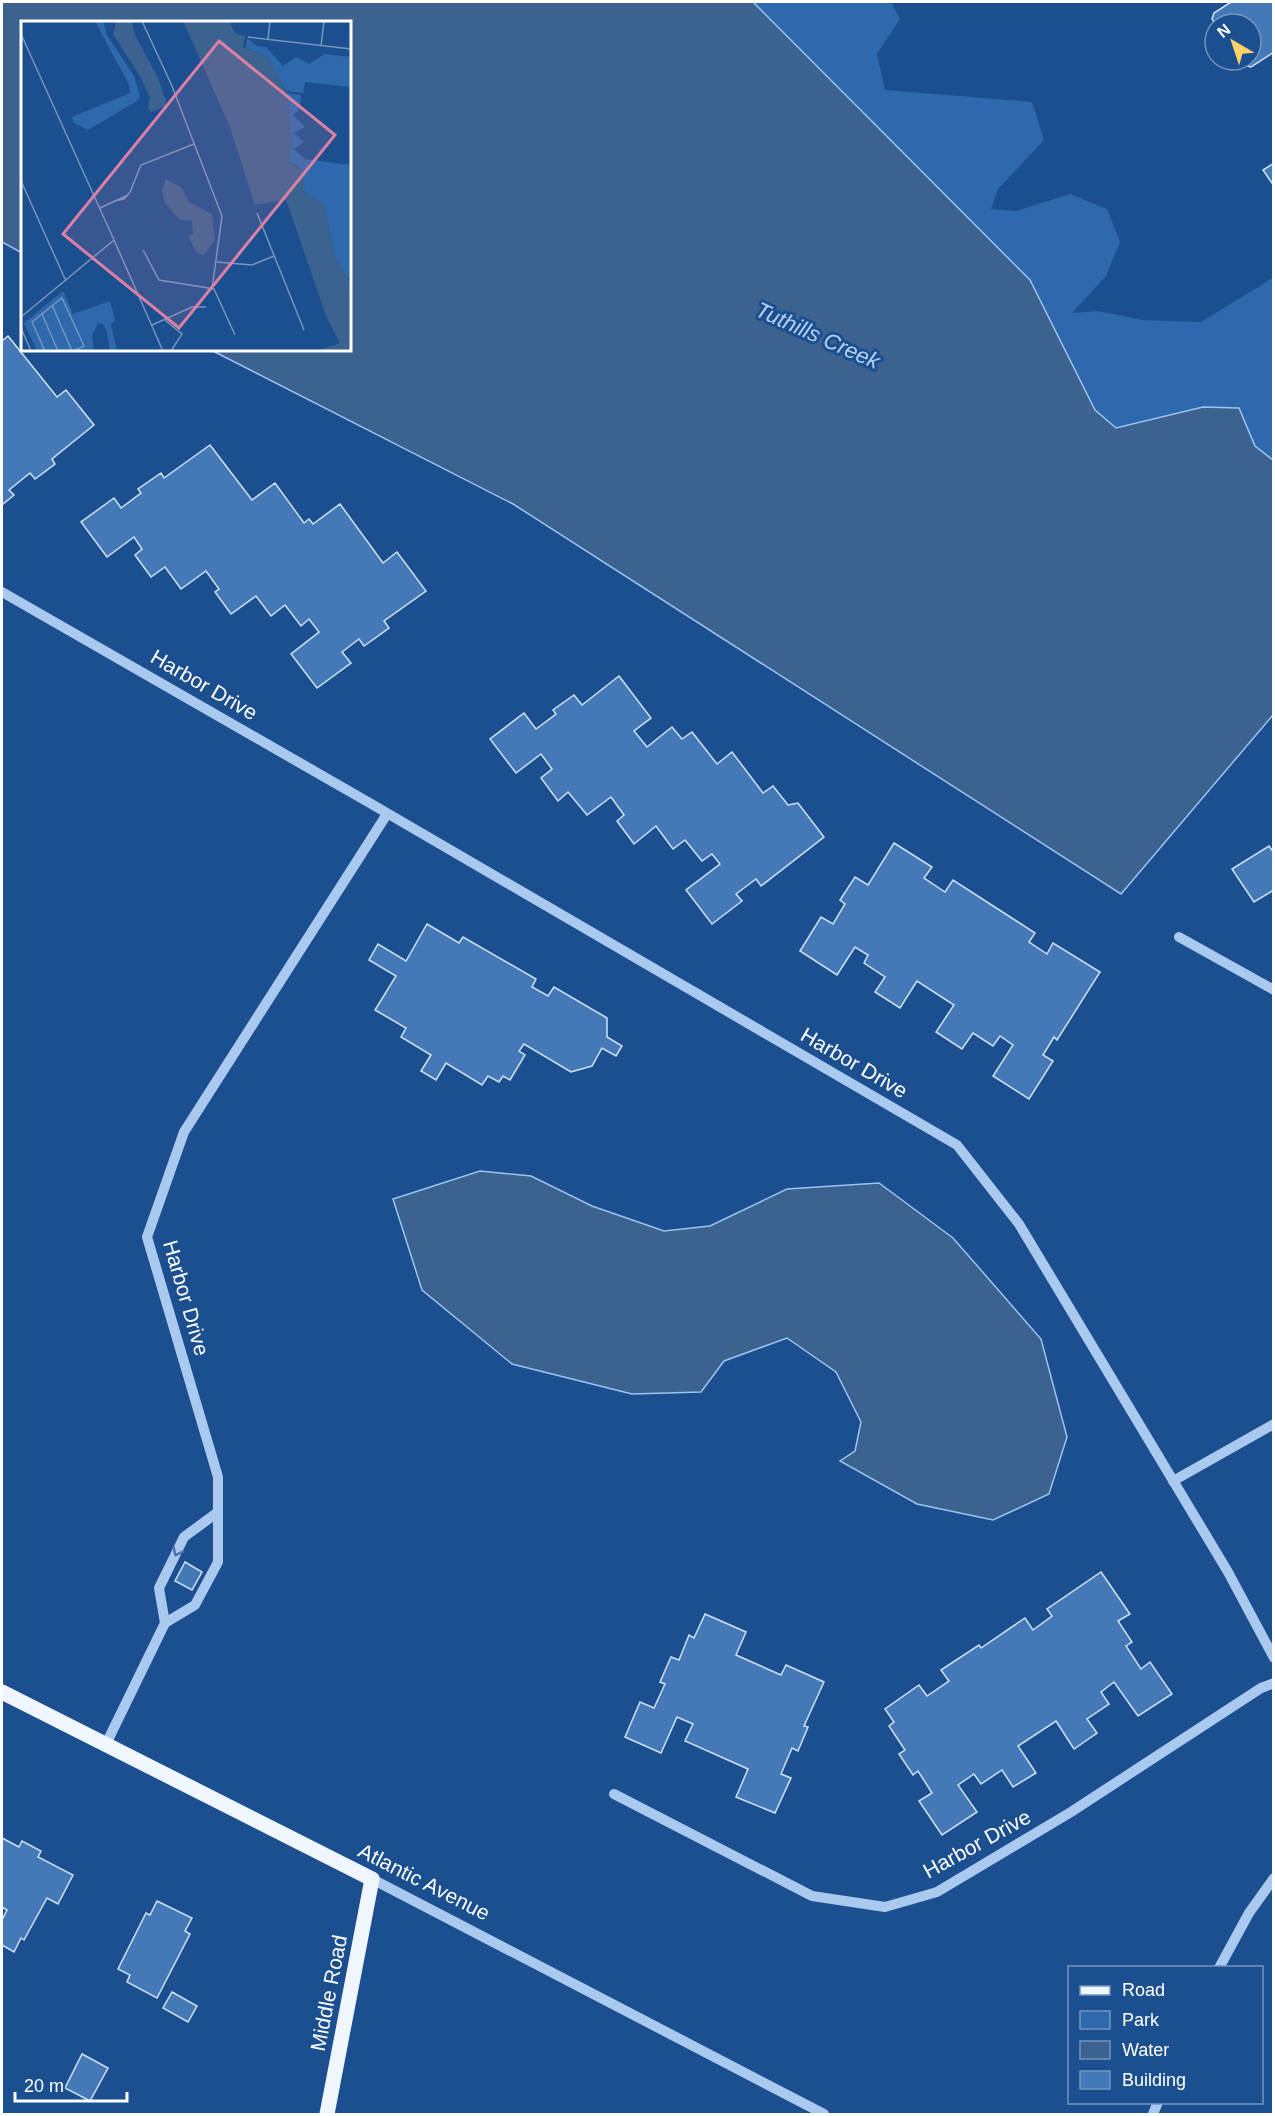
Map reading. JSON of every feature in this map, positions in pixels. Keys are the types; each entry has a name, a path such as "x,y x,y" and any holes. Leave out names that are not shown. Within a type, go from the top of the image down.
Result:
{"main road":[{"name":"Atlantic Avenue","path":"2,1692 372,1879"},
{"name":"Middle Road","path":"327,2115 372,1879"}],"street":[{"name":"Harbor Drive","path":"2,592 957,1145 1018,1224 1228,1572 1274,1659"},
{"name":"Harbor Drive","path":"165,1623 195,1605 218,1562 218,1478 147,1237 184,1132 387,814"},
{"path":"1179,937 1274,990"},
{"path":"1173,1481 1274,1424"},
{"path":"106,1744 165,1623 159,1588 184,1537 218,1512"},
{"name":"Harbor Drive","path":"614,1794 812,1896 885,1907 937,1892 1071,1812 1261,1688 1274,1683"},
{"path":"1220,1966 1249,1913 1274,1878"},
{"name":"Atlantic Avenue","path":"372,1879 824,2115"}],"green space":[{"path":"753,2 891,2 900,19 877,54 885,90 1032,102 1044,140 998,189 991,209 1016,211 1070,194 1107,209 1120,242 1106,276 1072,313 1097,311 1143,320 1201,322 1273,278 1273,460 1255,446 1239,408 1203,407 1116,428 1095,410 1030,280"}],"water":[{"name":"Tuthills Creek","path":"2,2 753,2 1030,280 1095,410 1116,428 1203,407 1239,408 1255,446 1273,460 1273,715 1121,894 513,504 213,351 351,351 351,21 21,21 21,252 2,242"},
{"path":"480,1171 531,1176 592,1206 664,1231 710,1226 787,1189 879,1183 953,1238 1041,1339 1067,1437 1049,1494 993,1520 917,1504 840,1461 855,1451 861,1422 836,1372 787,1338 724,1361 701,1392 632,1394 512,1364 422,1290 393,1199"}],"building":[{"path":"1231,2 1274,2 1274,52 1263,59 1263,12 1216,12"},
{"path":"1274,163 1274,186 1263,170"},
{"path":"8,336 57,397 66,390 94,425 52,459 55,464 35,479 30,473 9,490 14,495 2,505 2,341"},
{"path":"210,445 252,500 275,483 304,523 309,519 313,524 340,504 383,563 397,552 426,591 384,621 389,628 364,646 359,639 342,652 351,663 317,688 291,654 319,632 309,619 301,626 285,605 271,616 256,596 231,614 215,592 219,589 206,571 181,589 165,567 151,577 135,555 142,549 134,537 107,557 81,522 114,498 121,508 141,493 138,489 161,473 164,478"},
{"path":"619,676 651,718 634,731 647,747 672,727 682,739 692,732 717,764 732,752 763,793 773,786 788,805 798,803 824,837 761,886 756,879 736,894 742,901 712,924 686,890 720,864 712,854 702,861 685,840 673,849 656,826 634,844 617,821 624,815 611,797 587,815 568,792 558,801 541,778 552,769 541,754 516,773 490,739 524,713 536,729 556,714 553,710 574,695 582,705"},
{"path":"894,843 932,867 924,878 945,892 953,880 1035,933 1029,942 1047,954 1053,943 1100,972 1057,1040 1054,1037 1043,1055 1053,1061 1029,1099 993,1076 1013,1045 1000,1036 993,1046 973,1033 962,1049 936,1032 954,1005 917,981 900,1008 875,992 885,977 864,963 868,955 855,947 837,975 800,951 821,917 833,924 845,904 840,900 855,877 868,885"},
{"path":"1269,846 1274,853 1274,890 1254,902 1232,869"},
{"path":"427,924 459,943 463,937 536,979 532,987 548,996 554,987 607,1018 607,1037 622,1046 616,1056 602,1048 592,1066 571,1072 524,1044 519,1051 525,1055 510,1080 503,1076 499,1082 488,1076 482,1085 446,1063 436,1080 421,1071 431,1055 401,1037 406,1028 375,1010 396,976 369,960 378,944 406,961"},
{"path":"185,1562 202,1572 192,1590 175,1581"},
{"path":"1101,1572 1130,1614 1118,1621 1132,1642 1126,1646 1141,1669 1150,1662 1172,1694 1138,1716 1114,1682 1101,1692 1109,1704 1087,1719 1097,1733 1074,1749 1056,1721 1018,1746 1036,1773 1013,1787 1002,1770 981,1784 974,1774 958,1785 977,1812 942,1835 919,1801 932,1793 918,1771 913,1775 899,1754 905,1750 889,1726 894,1722 885,1709 919,1685 927,1696 949,1681 941,1670 979,1645 981,1648 1025,1618 1033,1630 1052,1616 1047,1609"},
{"path":"705,1614 746,1632 736,1655 781,1675 786,1665 824,1682 804,1726 808,1727 798,1751 792,1748 781,1774 791,1778 775,1813 736,1797 748,1769 685,1741 693,1724 677,1717 661,1753 625,1737 640,1702 654,1708 665,1684 660,1682 671,1657 679,1660 689,1635 694,1638"},
{"path":"2,1838 19,1847 22,1841 41,1851 38,1857 73,1875 58,1904 47,1898 24,1940 21,1938 14,1952 2,1945 2,1920 7,1910 2,1907"},
{"path":"157,1901 192,1918 185,1931 190,1934 157,1998 127,1982 130,1975 118,1969 146,1913 150,1915"},
{"path":"172,1992 197,2006 188,2022 163,2008"},
{"path":"82,2054 108,2068 90,2101 65,2088"}]}
